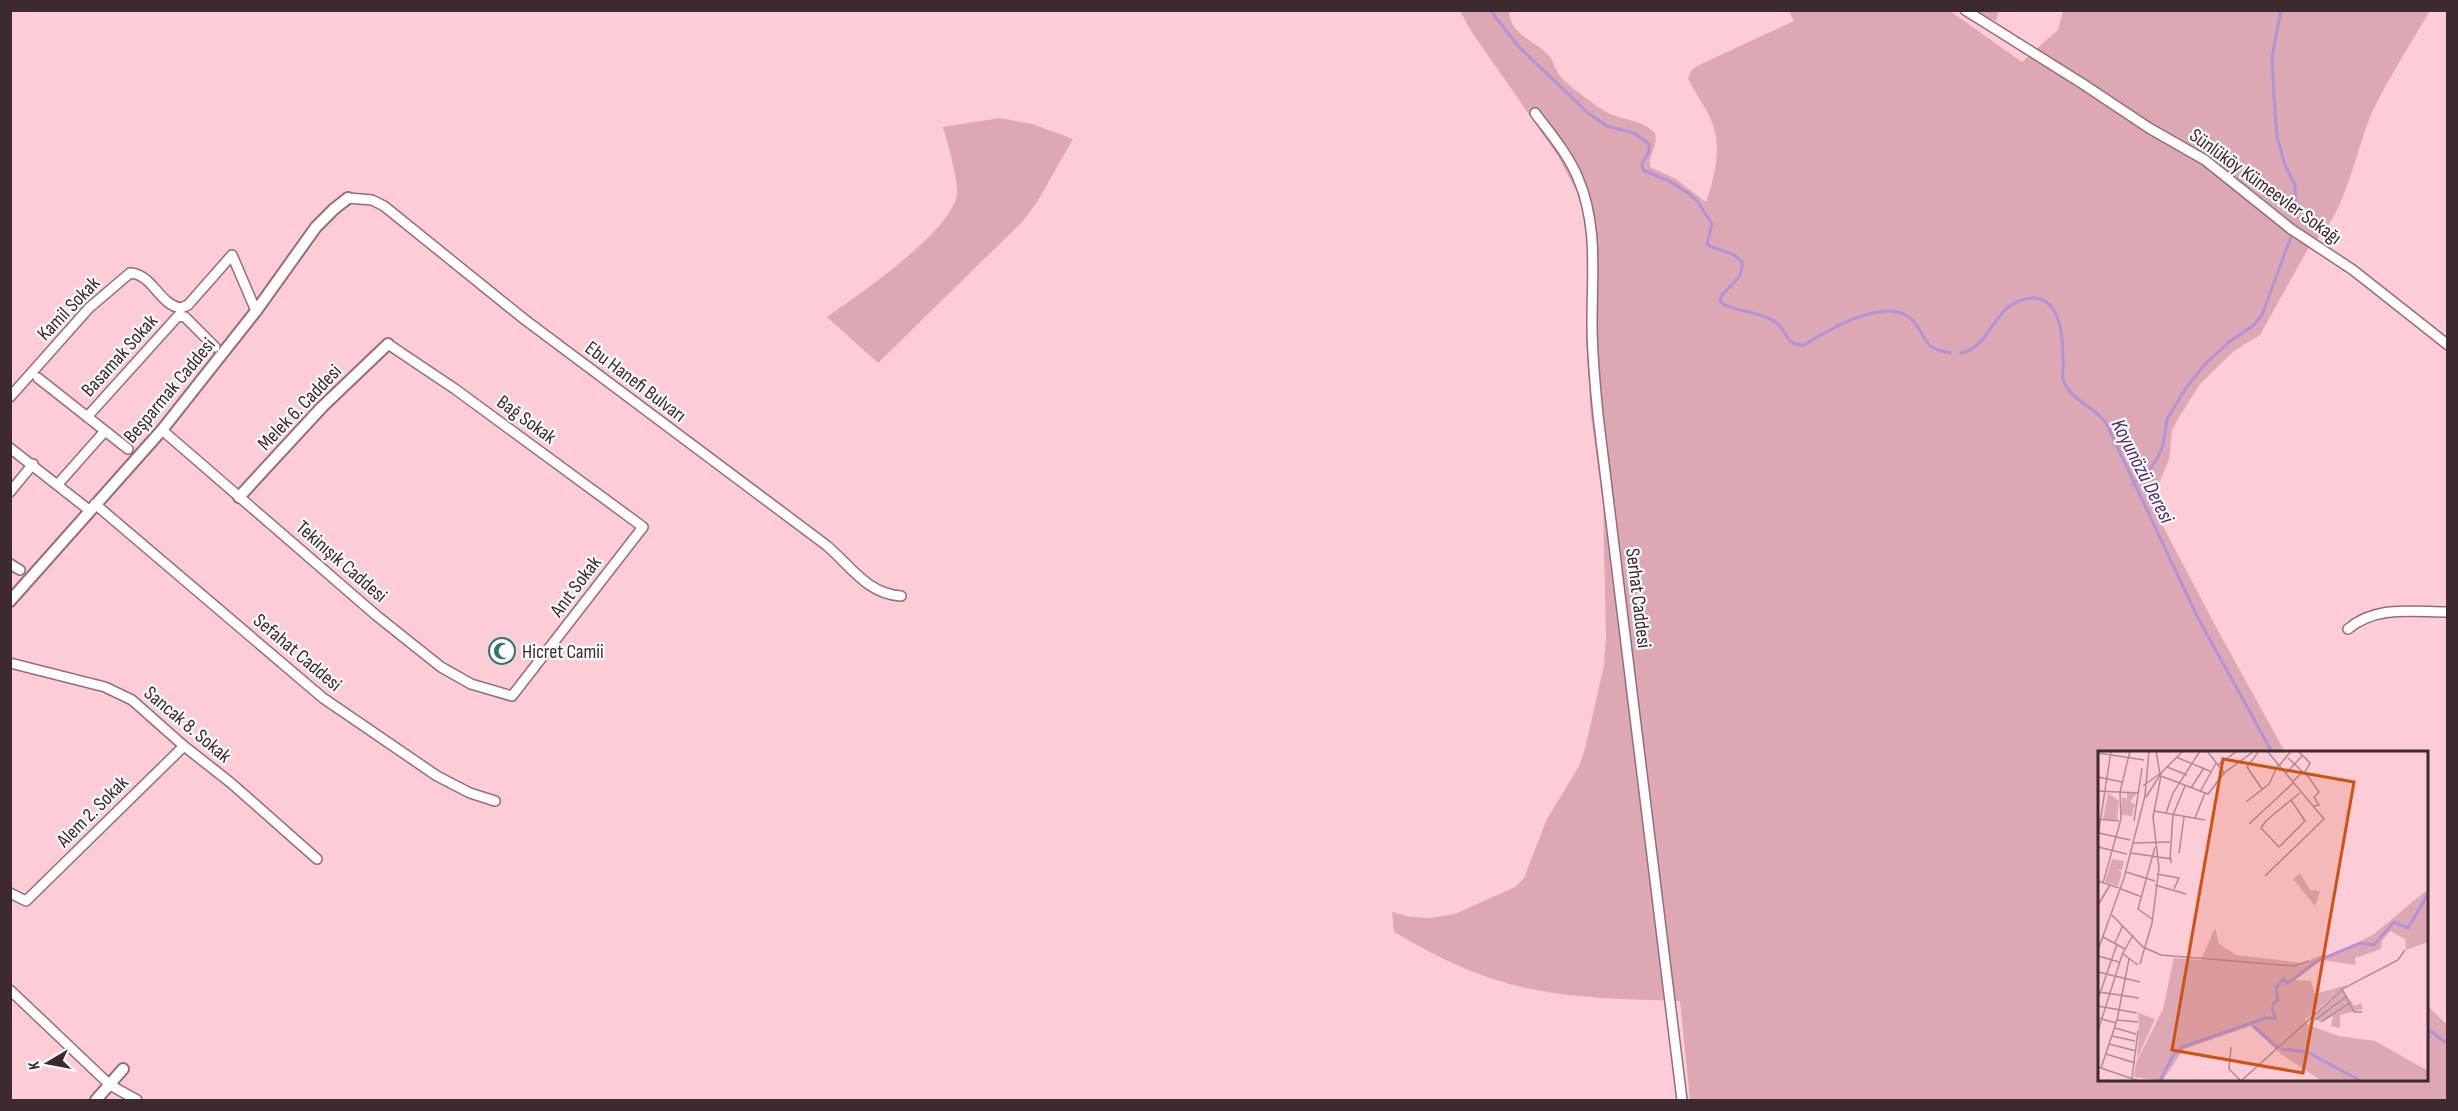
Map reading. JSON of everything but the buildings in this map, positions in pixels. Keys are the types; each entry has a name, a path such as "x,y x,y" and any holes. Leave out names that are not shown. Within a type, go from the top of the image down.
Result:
{"street":[{"name":"Sünlüköy Kümeevler Sokağı","path":"1965,10 2149,128 2205,160 2291,229 2353,270 2448,345"},
{"name":"Serhat Caddesi","path":"1535,113 1562,150 1577,176 1590,216 1593,235 1592,325 1598,415 1682,1101"},
{"name":"Beşparmak Caddesi","path":"10,601 162,430 256,311 316,227 348,198"},
{"name":"Ebu Hanefi Bulvarı","path":"348,198 372,200 384,206 524,319 826,545 866,583 883,593 901,596"},
{"name":"Basamak Sokak","path":"130,273 143,277 170,304 177,308 185,307 232,255 256,311"},
{"name":"Kamil Sokak","path":"10,397 89,308 130,273"},
{"name":"Basamak Sokak","path":"87,417 178,316 184,317 215,347"},
{"name":"Melek 6. Caddesi","path":"239,496 322,407 388,344"},
{"name":"Bağ Sokak","path":"388,344 455,389 643,527"},
{"path":"38,378 128,449"},
{"name":"Tekinışık Caddesi","path":"162,430 377,616 441,667 453,676 471,684 512,696"},
{"path":"58,484 105,431"},
{"name":"Sefahat Caddesi","path":"10,448 92,507 323,698 437,776 470,793 495,801"},
{"path":"10,492 33,464"},
{"name":"Anıt Sokak","path":"512,696 643,527"},
{"path":"10,564 20,570"},
{"path":"2348,629 2360,619 2377,613 2448,612"},
{"name":"Sancak 8. Sokak","path":"10,663 105,687 132,700 317,859"},
{"name":"Alem 2. Sokak","path":"10,893 26,901 184,746"},
{"path":"10,990 110,1085 137,1101"},
{"path":"96,1101 123,1069"}],"shaded area":[{"path":"1460,11 1509,11 1514,26 1545,51 1559,75 1569,85 1608,113 1638,122 1654,132 1655,142 1650,167 1676,179 1706,202 1716,165 1716,137 1709,115 1688,78 1691,71 1697,66 1794,21 1789,11 1950,11 2022,62 2058,30 2063,11 2430,11 2375,106 2342,199 2333,217 2323,233 2310,245 2260,335 2234,351 2200,384 2172,430 2169,460 2157,487 2145,492 2284,751 2098,751 2098,1081 2428,1081 2428,1006 2447,1025 2447,1100 1690,1100 1680,1001 1586,997 1516,986 1480,975 1455,964 1394,932 1392,912 1411,917 1430,918 1455,914 1515,887 1524,878 1547,819 1579,766 1604,665 1606,638 1603,504 1591,416 1586,339 1588,246 1581,200 1558,156 1471,31"},
{"path":"1972,11 1999,11 1996,21"},
{"path":"1000,118 1032,124 1073,139 1037,202 1022,222 878,363 827,317 901,262 938,227 951,210 957,189 943,127"}],"waterway":[{"name":"Koyunözü Deresi","path":"1490,10 1519,47 1588,113 1607,126 1634,133 1649,144 1649,152 1642,163 1643,170 1671,182 1698,202 1712,224 1707,244 1732,254 1742,262 1741,273 1721,297 1720,301 1723,304 1771,319 1781,327 1790,341 1798,345 1804,345 1841,324 1872,313 1887,311 1900,313 1917,325 1933,348 1950,353"},
{"path":"2281,10 2272,57 2274,97 2277,137 2285,165 2295,185 2296,217"},
{"path":"2133,485 2149,470 2158,457 2163,445 2167,419 2186,388 2207,362 2229,342 2254,325 2262,315 2292,234"},
{"name":"Koyunözü Deresi","path":"1961,353 1969,351 1981,341 2006,309 2016,302 2035,298 2044,300 2050,306 2059,322 2061,332 2064,382 2072,394 2106,423 2198,618 2271,751"},
{"name":"Koyunözü Deresi","path":"2428,1029 2448,1044"}],"place":[{"name":"Hicret Camii","path":"502,651"}]}
